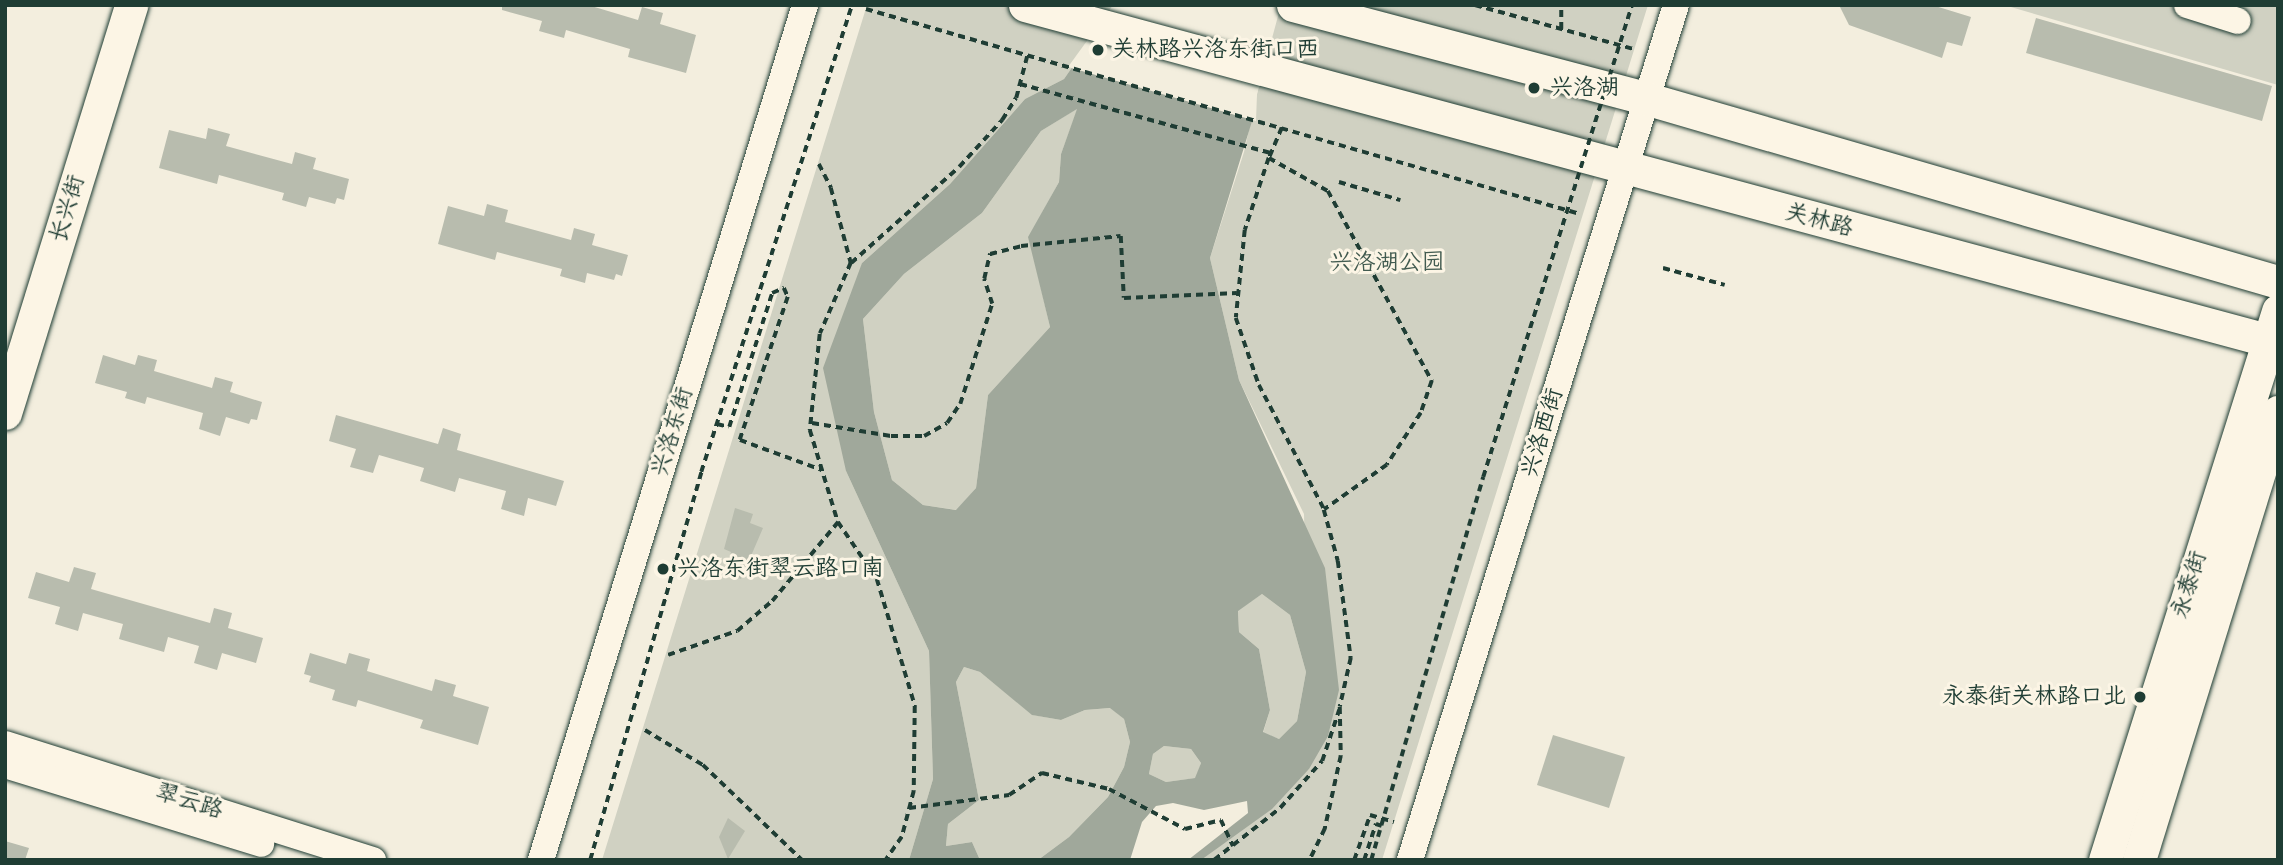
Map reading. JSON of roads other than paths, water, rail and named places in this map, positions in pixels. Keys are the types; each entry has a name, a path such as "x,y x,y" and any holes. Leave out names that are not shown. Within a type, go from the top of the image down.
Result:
{"main road":[{"name":"长兴街","path":"5,353 113,5"},
{"name":"长兴街","path":"5,413 131,5"},
{"name":"关林路","path":"1025,5 1633,171 2274,331"},
{"path":"1293,5 1379,30 1655,101 2278,282"},
{"name":"永泰街","path":"2105,860 2274,331"},
{"name":"永泰街","path":"2139,860 2278,412"}],"street":[{"name":"兴洛东街","path":"541,860 805,5"},
{"name":"兴洛东街","path":"557,860 821,5"},
{"name":"兴洛西街","path":"1655,101 1676,5"},
{"name":"兴洛西街","path":"1409,860 1655,101 1692,5"},
{"path":"2187,5 2238,21"},
{"name":"兴洛西街","path":"1426,860 1633,171"},
{"name":"翠云路","path":"5,744 373,860"},
{"name":"翠云路","path":"5,765 314,860"}],"place":[{"name":"关林路兴洛东街口西","path":"1098,50"},
{"name":"兴洛湖","path":"1534,88"},
{"name":"兴洛东街翠云路口南","path":"663,569"},
{"name":"永泰街关林路口北","path":"2140,697"}],"park label":[{"name":"兴洛湖公园","path":"1387,263"}]}
